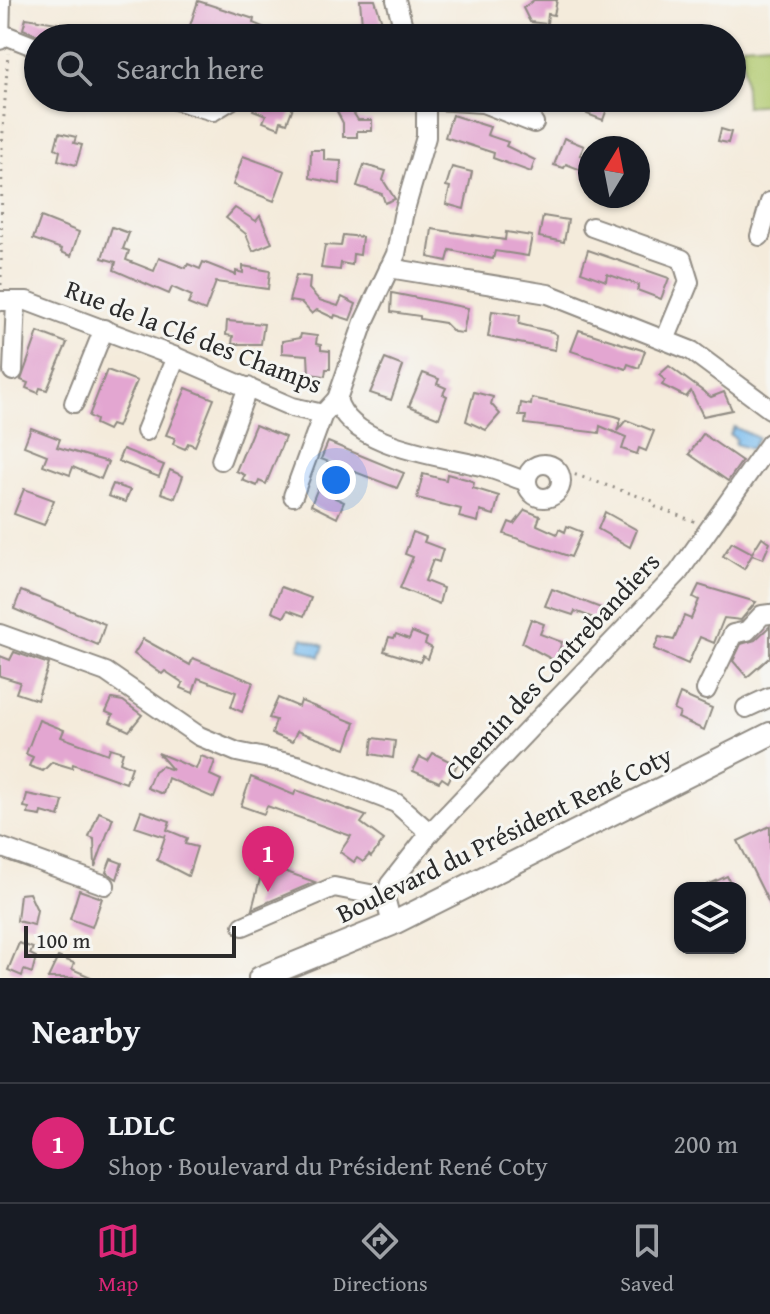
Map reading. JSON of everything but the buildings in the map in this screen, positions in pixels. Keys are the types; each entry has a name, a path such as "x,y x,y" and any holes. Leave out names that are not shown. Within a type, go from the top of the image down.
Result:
{"main road":[{"name":"Boulevard du Président René Coty","path":"260,978 392,924 770,734"}],"street":[{"path":"1,0 3,36 24,43"},
{"path":"396,0 402,24"},
{"name":"Rue de la Clé des Champs","path":"6,301 27,301 176,357 292,407 323,414 337,399 364,322 389,268 426,137 426,112"},
{"path":"506,112 534,123"},
{"path":"760,236 770,202"},
{"path":"592,227 682,259 689,282 665,340"},
{"path":"389,268 548,294 692,351 770,409"},
{"path":"6,301 13,371"},
{"path":"74,403 104,329"},
{"path":"146,431 176,357"},
{"path":"221,460 248,387"},
{"path":"337,399 346,421 404,450 484,467 527,482 535,495 549,498 559,489 559,473 550,465 539,464 530,471 527,482"},
{"path":"293,496 323,414"},
{"name":"Chemin des Contrebandiers","path":"385,897 390,884 430,833 678,573 770,443"},
{"path":"706,690 733,634 747,631 762,615 770,614"},
{"path":"0,634 106,672 199,736 237,752 297,765 396,803 430,833"},
{"path":"746,708 770,697"},
{"path":"0,847 105,885"},
{"path":"243,926 334,887 385,897 392,924"}],"path":[{"path":"3,36 6,301"},
{"path":"559,473 573,474 653,501 656,507 710,528"}],"green space":[{"path":"770,43 770,104 746,106 746,45"}],"water":[{"path":"734,427 758,438 751,449 735,444 736,439 730,435"},
{"path":"303,638 324,646 320,657 299,648"}],"place":[{"name":"LDLC","path":"268,892"}]}
